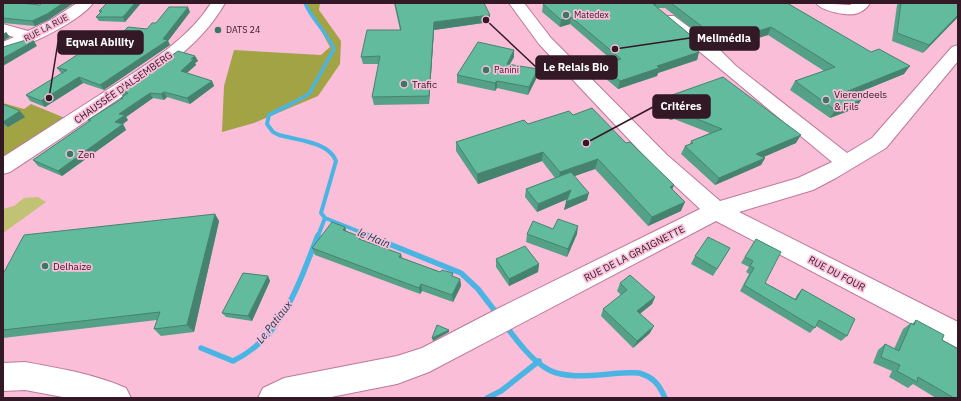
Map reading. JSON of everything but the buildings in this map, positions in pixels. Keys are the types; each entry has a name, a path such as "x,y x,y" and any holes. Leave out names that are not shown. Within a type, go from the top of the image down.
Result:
{"street":[{"name":"RUE LA RUE","path":"3,48 30,37 74,12 86,3"},
{"name":"CHAUSSÉE D'ALSEMBERG","path":"8,165 188,41 208,20 218,3"},
{"name":"RUE DU FOUR","path":"516,3 546,41 606,105 660,160 716,211 958,336"},
{"path":"823,3 831,8 853,10 863,3"},
{"path":"660,12 714,54 730,70 847,163"},
{"path":"3,29 30,37"},
{"name":"RUE DE LA GRAIGNETTE","path":"273,398 284,392 397,370 428,359 496,322 716,211 805,184 847,163 879,143 958,50"},
{"path":"3,378 25,376 69,384 116,398"}],"green space":[{"path":"38,197 46,202 3,233 3,209 14,206 24,198"}],"shaded area":[{"path":"306,3 320,3 319,10 341,41 340,64 318,96 254,123 222,132 224,86 234,50 321,55 330,47"},
{"path":"3,103 24,109 31,104 65,118 3,157"}],"waterway":[{"name":"le Hain","path":"289,105 309,94 334,49 328,37 305,3"},
{"name":"le Hain","path":"289,105 269,115 267,124 273,132 320,146 327,150 336,161 321,213 325,218"},
{"name":"Le Patiaux","path":"318,236 325,218"},
{"name":"le Hain","path":"325,218 370,236"},
{"name":"Le Patiaux","path":"201,348 233,361 250,351 265,338 277,323 296,290 318,235"},
{"name":"le Hain","path":"367,235 461,273 478,289 498,315"},
{"name":"le Hain","path":"506,326 520,344 538,362"},
{"path":"487,398 501,391 538,362"},
{"name":"le Hain","path":"538,362 549,370 569,375 581,376 639,373 652,379 665,398"}],"place":[{"name":"Matedex","path":"566,15"},
{"name":"Le Relais Bio","path":"486,20"},
{"name":"DATS 24","path":"218,30"},
{"name":"Melimédia","path":"615,49"},
{"name":"Panini","path":"486,70"},
{"name":"Trafic","path":"404,84"},
{"name":"Eqwal Ability","path":"49,98"},
{"name":"Vierendeels & Fils","path":"826,100"},
{"name":"Critéres","path":"586,143"},
{"name":"Zen","path":"70,154"},
{"name":"Delhaize","path":"45,266"}]}
